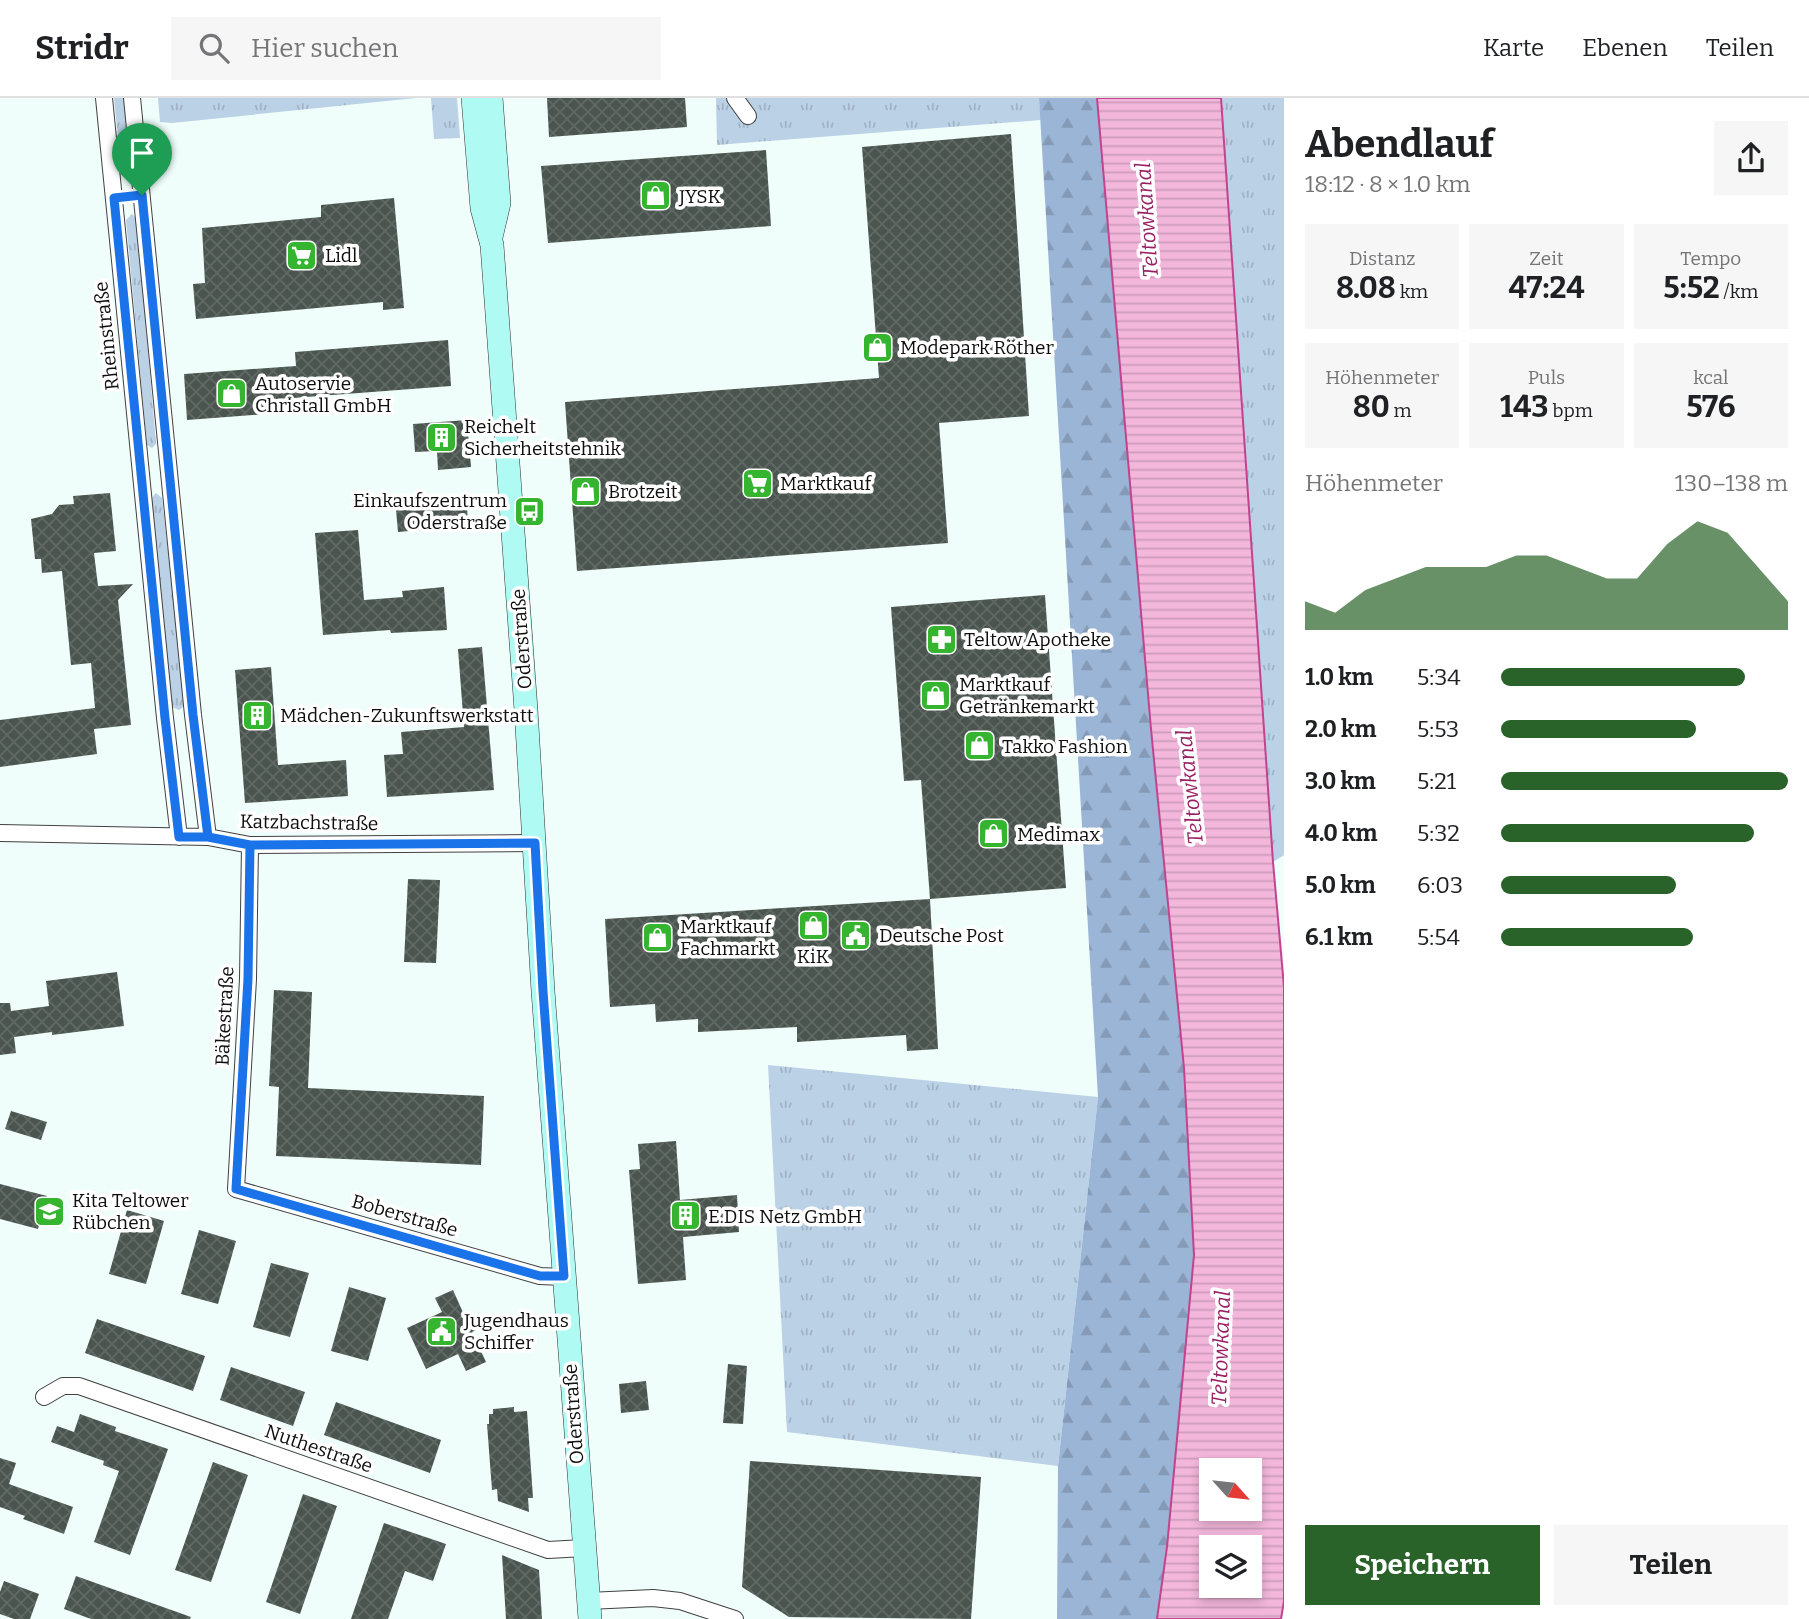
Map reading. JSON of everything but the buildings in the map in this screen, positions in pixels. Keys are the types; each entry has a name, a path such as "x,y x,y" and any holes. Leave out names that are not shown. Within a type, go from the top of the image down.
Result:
{"main road":[{"name":"Oderstraße","path":"473,98 482,208 491,237 589,1610"},
{"path":"491,98 499,203 491,237"}],"street":[{"name":"Rheinstraße","path":"104,98 179,837"},
{"path":"132,98 193,715 208,837"},
{"path":"735,98 748,116"},
{"path":"114,198 142,195"},
{"path":"140,469 169,466"},
{"path":"165,718 193,715"},
{"name":"Katzbachstraße","path":"0,833 208,837 250,845 535,843"},
{"name":"Bäkestraße","path":"236,1189 248,979 250,845"},
{"name":"Boberstraße","path":"236,1189 540,1276 564,1276"},
{"name":"Nuthestraße","path":"44,1397 63,1386 79,1386 548,1549 584,1548"},
{"name":"Oderstraße","path":"589,1610 653,1598 680,1601 736,1619"}],"green space":[{"path":"114,98 125,98 132,168 128,175 121,169"},
{"path":"158,98 416,98 172,123 160,122"},
{"path":"431,98 457,98 460,138 434,139"},
{"path":"716,98 1039,98 1041,120 717,145"},
{"path":"1039,98 1097,98 1151,729 1184,1068 1194,1255 1167,1547 1157,1619 1057,1619 1058,1466 1098,1097"},
{"path":"1221,98 1284,98 1284,855 1273,862"},
{"path":"132,214 137,219 156,444 152,448 147,445 126,220"},
{"path":"156,493 162,498 186,705 179,710 172,707 151,499"},
{"path":"768,1065 1098,1097 1058,1466 787,1432"}],"water":[{"name":"Teltowkanal","path":"1097,98 1221,98 1273,862 1284,987 1284,1601 1281,1619 1157,1619 1167,1547 1194,1255 1184,1068 1151,729"}],"place":[{"name":"JYSK","path":"656,196"},
{"name":"Lidl","path":"302,255"},
{"name":"Modepark Röther","path":"877,347"},
{"name":"Autoservie Christall GmbH","path":"232,394"},
{"name":"Reichelt Sicherheitstehnik","path":"441,437"},
{"name":"Marktkauf","path":"757,483"},
{"name":"Brotzeit","path":"585,491"},
{"name":"Einkaufszentrum Oderstraße","path":"530,511"},
{"name":"Teltow Apotheke","path":"941,639"},
{"name":"Marktkauf Getränkemarkt","path":"936,695"},
{"name":"Mädchen-Zukunftswerkstatt","path":"257,715"},
{"name":"Takko Fashion","path":"979,746"},
{"name":"Medimax","path":"994,834"},
{"name":"KiK","path":"813,925"},
{"name":"Deutsche Post","path":"856,935"},
{"name":"Marktkauf Fachmarkt","path":"657,937"},
{"name":"Kita Teltower Rübchen","path":"49,1211"},
{"name":"E.DIS Netz GmbH","path":"685,1216"},
{"name":"Jugendhaus Schiffer","path":"441,1331"}],"route":[{"path":"142,195 114,198 179,837 208,837 250,845 248,979 236,1189 540,1276 564,1276 535,843 250,845 208,837 193,715 142,195"}]}
